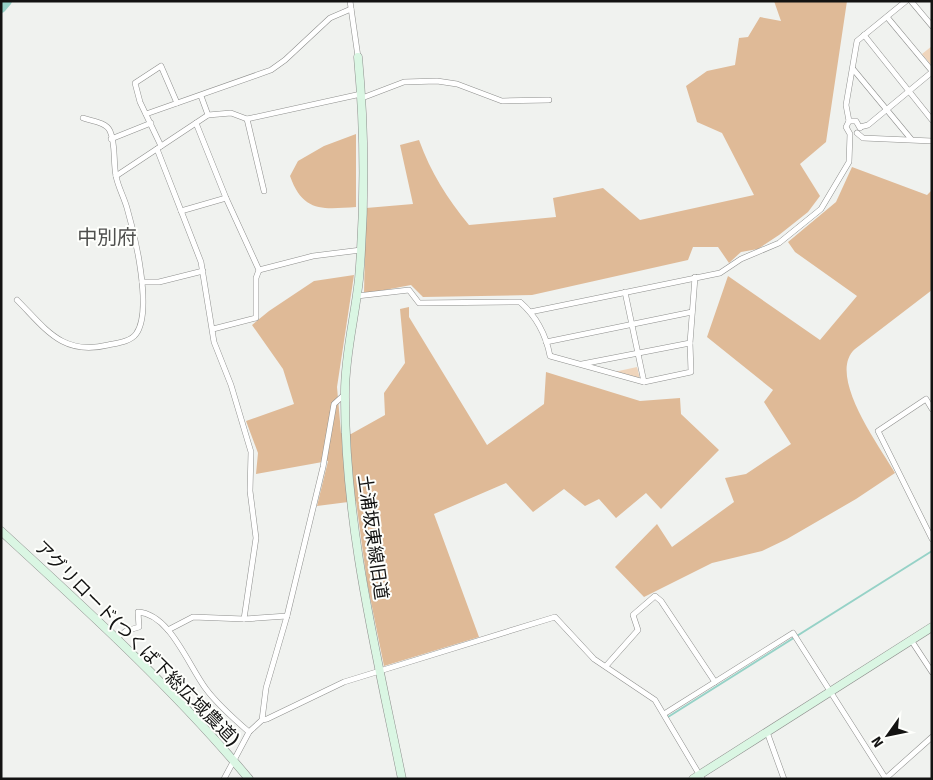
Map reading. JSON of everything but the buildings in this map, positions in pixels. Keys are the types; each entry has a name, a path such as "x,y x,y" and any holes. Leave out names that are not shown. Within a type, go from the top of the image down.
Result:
{"street":[{"path":"350,1 358,57"},
{"path":"530,312 725,272 741,259 779,243 813,218 821,209 849,162 850,134 846,127 849,121 846,105 857,41 906,1"},
{"path":"911,1 932,26"},
{"path":"146,114 271,70 286,60 330,18 351,10"},
{"path":"857,133 860,127 868,125 932,71 887,17"},
{"path":"864,35 932,120"},
{"name":"土浦坂東線旧道","path":"358,57 362,96 363,151 361,250 357,296 347,361 345,394 353,514 360,567 402,779"},
{"path":"177,103 161,66 152,74 135,83 140,102 151,123 203,271 206,306 214,329 214,342 231,385 251,452 250,492 256,538 244,619"},
{"path":"853,69 911,139"},
{"path":"116,176 208,115 231,113 247,119 362,96 404,82 438,81 457,84 502,101 549,100"},
{"path":"201,96 208,115"},
{"path":"17,300 58,341 74,347 95,348 128,340 136,334 144,302 142,282 127,210 116,176 111,139 106,127 83,118"},
{"path":"247,119 264,191"},
{"path":"849,121 856,121 860,127"},
{"path":"111,139 151,123"},
{"path":"196,123 226,198 259,270 256,278 256,318 214,329"},
{"path":"850,134 857,133 863,138 932,141"},
{"path":"181,211 226,198"},
{"path":"259,270 313,256 361,250"},
{"path":"142,282 159,282 203,271"},
{"path":"357,296 409,290 419,303 516,301 530,312 544,333 550,356 644,382 692,372 690,343 695,277"},
{"path":"625,292 644,382"},
{"path":"546,342 692,312"},
{"path":"579,365 690,343"},
{"path":"262,720 272,663 287,616 323,467 334,404 345,394"},
{"path":"932,409 926,399 878,431 932,539"},
{"name":"アグリロード(つくば下総広域農道)","path":"2,532 115,639 234,761 249,779"},
{"path":"606,666 638,630 633,615 655,596 661,601 715,682"},
{"path":"115,639 126,631 139,627 138,612 148,612 156,617 168,630 207,690 234,719 250,732"},
{"path":"168,630 193,617 244,619 287,616"},
{"path":"224,779 250,732 262,720 344,682 555,617 594,659 655,700 698,777 932,627"},
{"path":"664,714 792,633 886,779 932,737"},
{"path":"911,640 932,672"},
{"path":"767,732 784,779"}],"shaded area":[{"path":"774,1 847,1 826,142 800,164 820,196 808,212 779,235 758,249 741,252 729,263 718,247 693,247 688,260 532,295 423,297 411,285 364,294 366,208 413,204 400,145 419,140 440,185 469,225 556,217 553,198 603,188 640,220 754,195 722,133 697,122 686,86 707,71 735,65 739,38 748,37 760,17 781,21"},
{"path":"932,46 932,66 922,54"},
{"path":"356,134 356,207 324,208 308,203 295,188 290,176 298,161 324,146"},
{"path":"852,167 927,195 932,190 932,290 855,349 848,361 847,376 858,411 895,473 856,499 787,539 762,551 712,563 644,597 615,567 657,524 672,547 734,502 725,478 746,474 791,444 764,402 773,390 707,337 728,276 820,340 857,296 795,252 788,242 836,202"},
{"path":"354,275 337,387 341,433 351,434 385,415 384,393 405,363 400,309 409,307 409,317 487,445 544,404 546,372 640,401 680,398 681,414 719,450 661,509 646,493 616,518 599,499 585,506 564,489 533,512 506,483 434,514 479,637 384,666 367,582 356,501 317,506 328,461 256,474 258,453 246,421 294,404 283,369 252,325 269,311 314,281"},
{"path":"637,367 640,379 614,372"}],"waterway":[{"path":"1,8 7,1"},
{"path":"668,717 932,551"}],"district":[{"name":"中別府","path":"107,237"}]}
